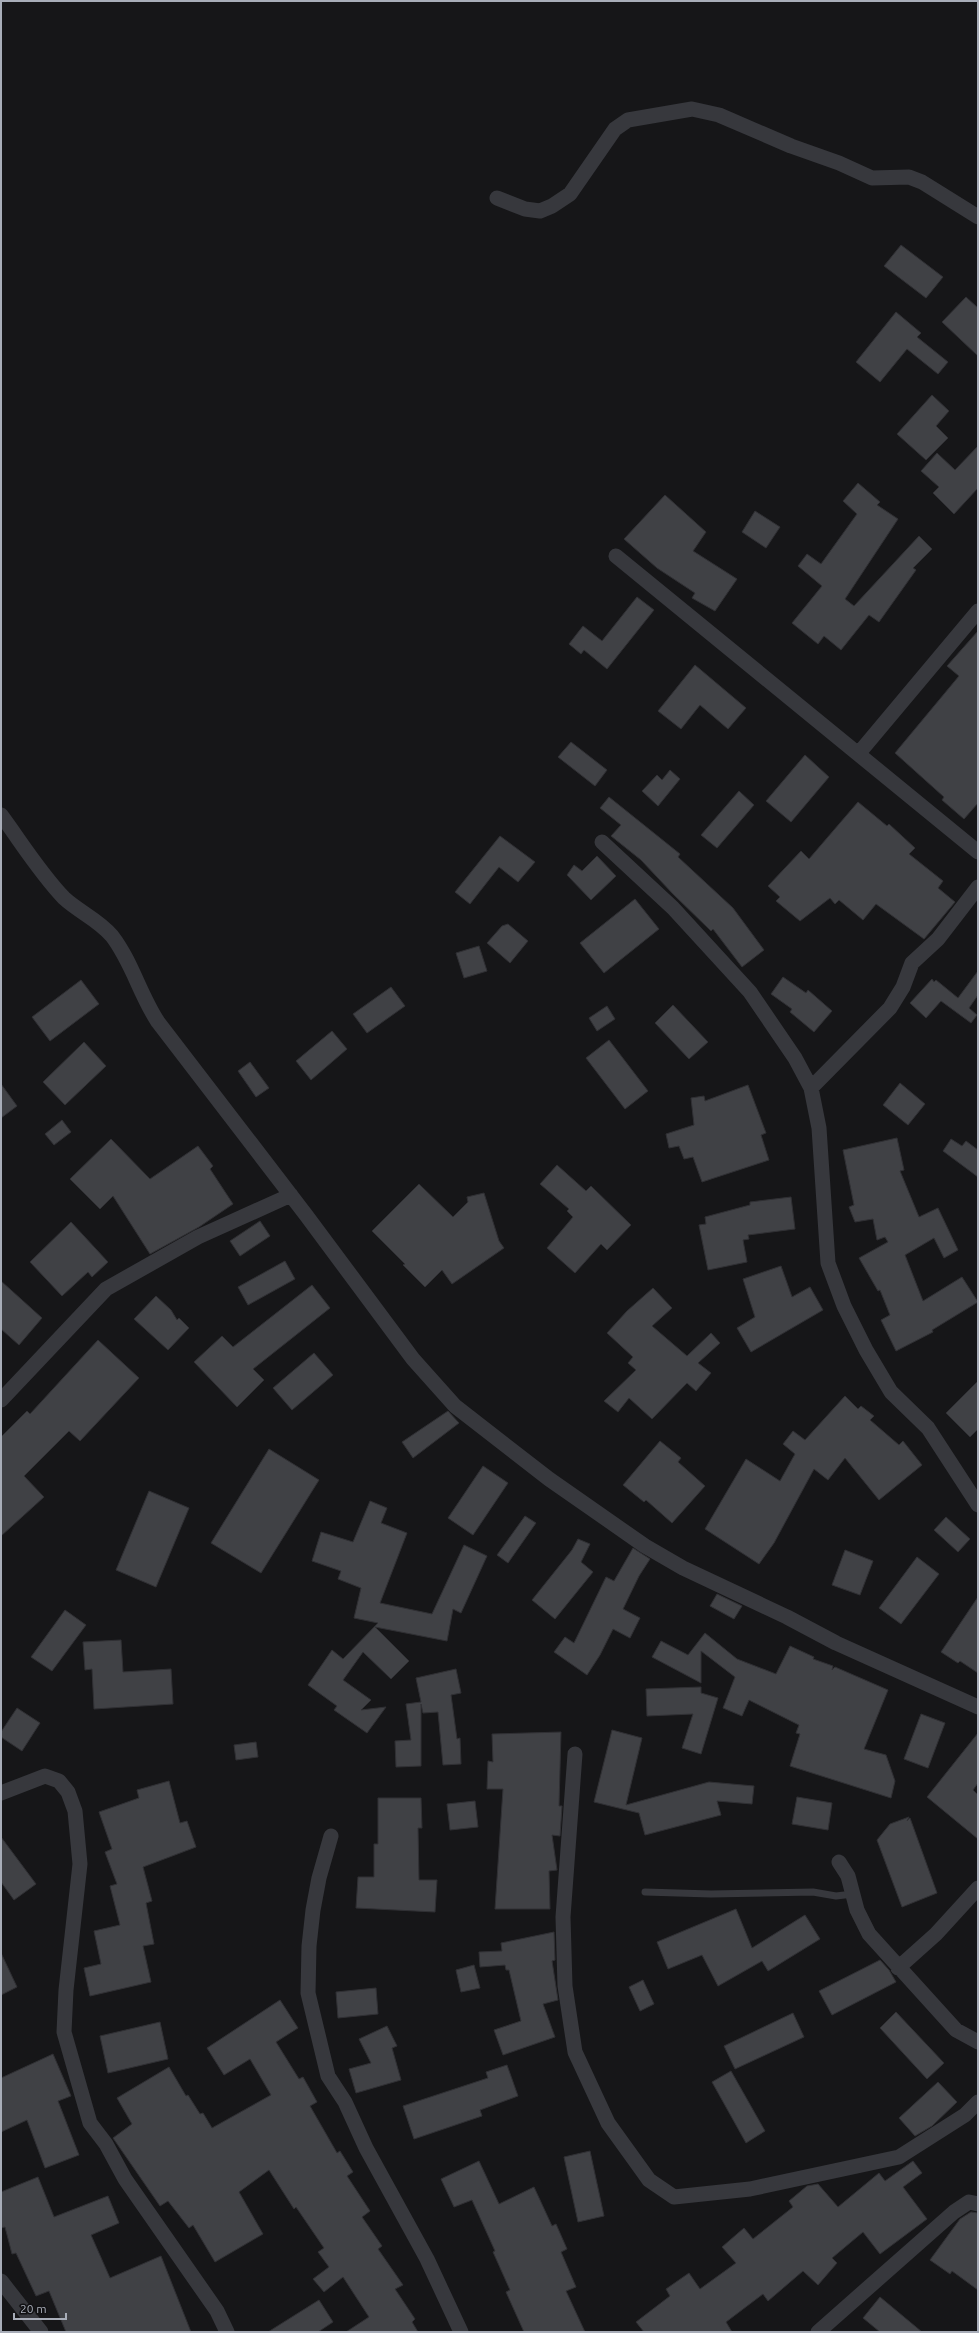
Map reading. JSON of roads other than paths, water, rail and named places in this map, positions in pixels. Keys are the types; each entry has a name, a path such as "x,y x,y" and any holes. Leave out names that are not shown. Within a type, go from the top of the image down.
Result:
{"street":[{"path":"497,198 525,209 540,211 552,206 570,194 615,129 628,120 692,109 719,115 791,146 839,163 872,178 909,177 922,182 978,217"},
{"path":"616,556 859,753 978,852"},
{"path":"859,753 978,612"},
{"path":"1,815 63,897 110,934 127,960 138,982 143,997 158,1022 291,1195 413,1359 455,1406 549,1479 645,1546 682,1568 787,1617 836,1643 978,1707"},
{"path":"602,842 673,908 750,992 795,1058 811,1088 819,1128 828,1263 844,1306 866,1350 891,1392 928,1428 978,1505"},
{"path":"811,1088 890,1008 903,987 912,963 938,939 978,887"},
{"path":"1,1400 106,1289 198,1237 291,1195"},
{"path":"575,1754 564,1917 565,1986 575,2052 608,2123 649,2180 674,2197 750,2188 899,2157 966,2115 978,2102"},
{"path":"1,1793 45,1776 59,1782 68,1792 74,1811 80,1864 66,1990 64,2032 77,2081 90,2123 106,2144 126,2179 217,2311 227,2332"},
{"path":"331,1836 319,1878 313,1910 309,1946 308,1985 308,1993 328,2076 345,2102 366,2148 427,2259 461,2332"},
{"path":"838,1862 848,1876 857,1910 869,1934 898,1968 915,1984 956,2030 978,2042"},
{"path":"898,1968 936,1934 978,1888"},
{"path":"818,2332 954,2212 969,2202 978,2204"},
{"path":"1,2282 41,2332"}],"lane":[{"path":"645,1892 711,1894 813,1892 836,1896 854,1894"}]}
